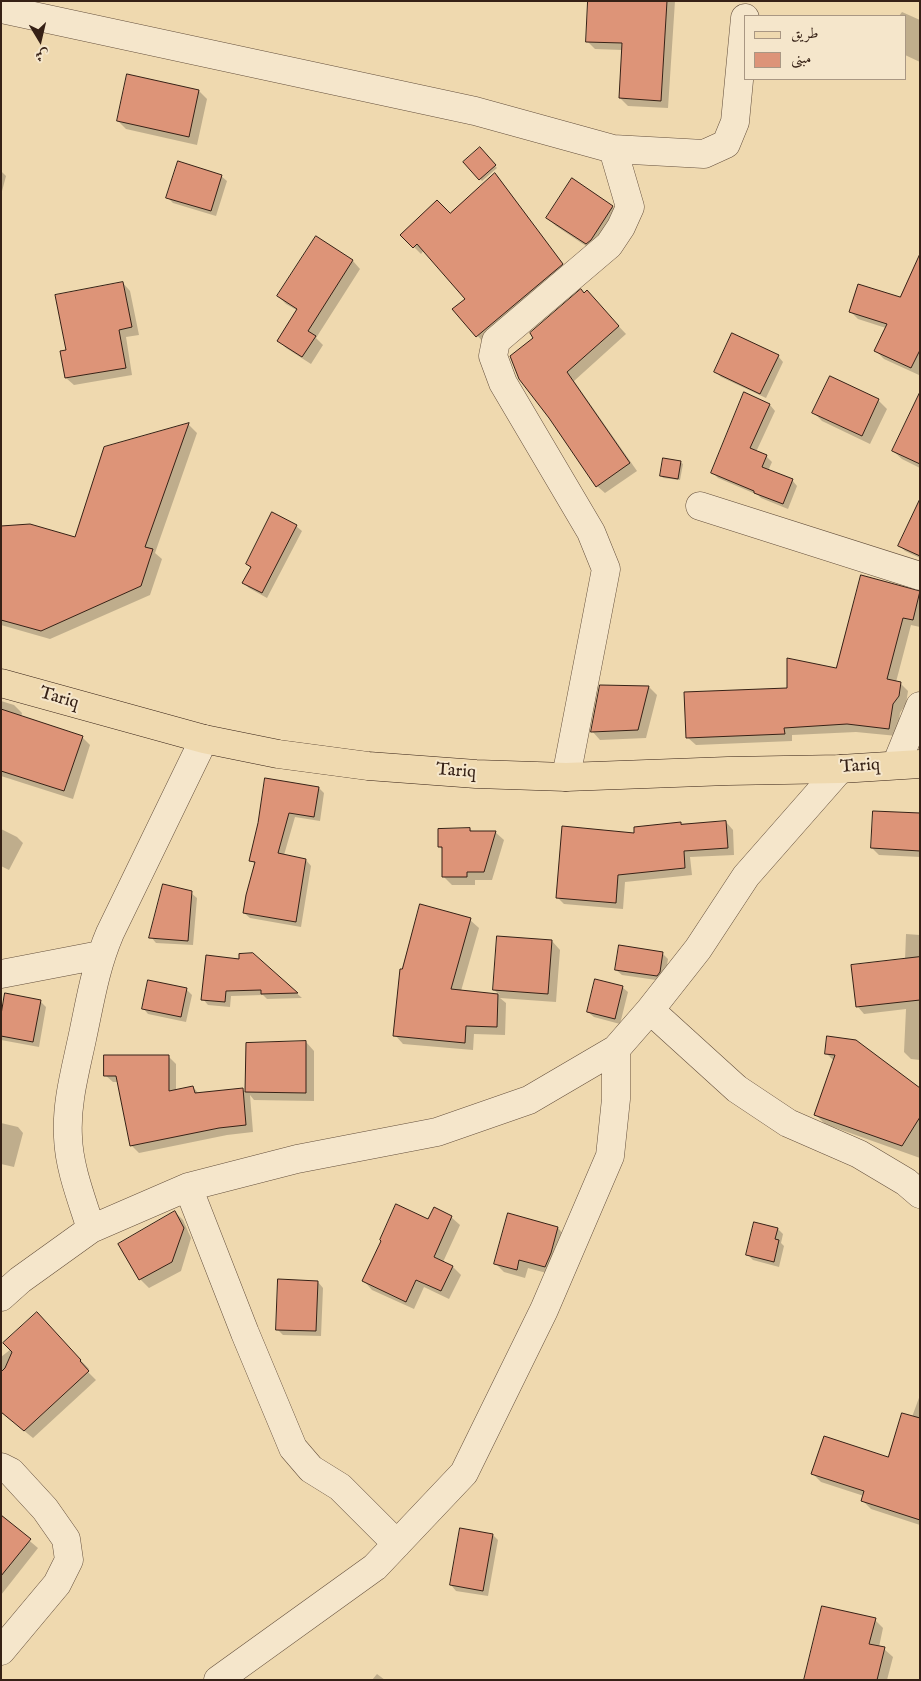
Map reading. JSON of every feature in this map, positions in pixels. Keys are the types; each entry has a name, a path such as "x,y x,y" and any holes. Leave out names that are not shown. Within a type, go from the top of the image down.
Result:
{"main road":[{"name":"Tariq","path":"1,683 204,739 278,754 368,766 476,774 566,777 728,770 840,769 908,764"}],"street":[{"path":"745,15 746,1"},
{"path":"1,9 475,111 613,149 704,154 726,144 735,122 744,28"},
{"path":"566,777 606,569 591,532 503,383 492,356 496,341 609,245 621,227 630,207 613,149"},
{"path":"700,506 920,576"},
{"path":"908,764 920,706"},
{"path":"91,1229 76,1184 68,1139 68,1108 88,1015 91,989 100,956 204,739"},
{"path":"1,1297 20,1280 91,1229 188,1187 298,1159 438,1132 530,1100 616,1049 650,1010 698,949 746,876 840,769"},
{"path":"1,974 100,956"},
{"path":"650,1010 737,1089 788,1123 858,1154 906,1182 920,1194"},
{"path":"218,1680 375,1566 464,1473 544,1310 610,1156 616,1100 616,1049"},
{"path":"188,1187 245,1333 293,1448 311,1469 340,1487 397,1544"},
{"path":"1,1467 10,1472 45,1509 66,1539 69,1560 57,1584 1,1651"}],"building":[{"path":"588,1 667,1 661,101 619,98 622,43 586,42"},
{"path":"127,74 199,90 189,137 117,121"},
{"path":"480,147 496,165 479,180 463,162"},
{"path":"178,161 222,175 211,211 166,198"},
{"path":"495,173 563,264 476,337 452,309 465,299 417,244 413,248 400,235 437,200 450,213"},
{"path":"572,178 613,206 591,240 586,244 546,218"},
{"path":"316,236 353,260 308,331 316,336 302,357 277,341 297,309 277,296"},
{"path":"920,254 920,350 911,368 874,351 887,324 849,312 858,284 900,297"},
{"path":"123,282 132,327 119,330 126,368 65,378 60,351 66,350 55,295"},
{"path":"581,289 584,293 587,290 619,326 567,372 630,463 596,487 549,418 519,379 510,356 533,338 530,333"},
{"path":"732,333 779,355 760,394 714,372"},
{"path":"830,376 879,399 862,436 812,413"},
{"path":"744,392 770,404 750,448 767,455 762,467 793,479 783,504 711,473"},
{"path":"920,392 920,464 892,451"},
{"path":"189,423 145,547 153,549 141,586 41,631 1,620 1,526 30,524 75,537 104,447"},
{"path":"663,458 681,461 678,479 660,476"},
{"path":"920,499 920,556 898,546"},
{"path":"272,512 297,525 262,593 242,583 251,567 246,564"},
{"path":"861,575 920,591 913,620 903,618 887,679 901,682 899,696 893,704 889,729 847,724 784,728 785,734 686,738 684,692 787,688 787,658 836,668"},
{"path":"600,685 649,686 638,730 591,732"},
{"path":"1,709 83,736 64,791 1,771"},
{"path":"265,778 319,787 314,817 289,813 278,853 306,859 296,922 243,913 255,862 249,861 258,823"},
{"path":"873,811 920,813 920,851 871,848"},
{"path":"726,821 728,848 684,851 685,868 618,875 616,903 556,898 562,826 634,833 634,827 681,822 681,824"},
{"path":"470,828 470,831 496,831 484,872 467,872 467,877 442,877 442,847 438,847 438,829"},
{"path":"163,884 192,891 188,941 149,938"},
{"path":"420,904 471,918 451,989 498,994 497,1027 466,1026 465,1043 393,1036 400,969 402,969"},
{"path":"497,936 552,940 548,994 493,990"},
{"path":"619,945 663,952 660,972 657,976 615,970"},
{"path":"253,953 298,993 261,994 261,990 226,991 225,1002 201,1000 206,955 239,959 239,954"},
{"path":"920,957 920,1000 856,1007 851,965"},
{"path":"595,979 623,986 615,1019 587,1012"},
{"path":"148,980 187,988 181,1017 142,1009"},
{"path":"5,993 41,1000 33,1042 1,1036 1,1015"},
{"path":"827,1036 856,1040 920,1088 920,1117 902,1146 814,1115 835,1055 825,1054"},
{"path":"306,1041 306,1093 245,1092 246,1043"},
{"path":"104,1055 169,1055 169,1091 193,1086 195,1093 243,1088 246,1125 219,1128 130,1146 116,1076 104,1076"},
{"path":"396,1204 428,1219 434,1207 452,1216 434,1257 453,1266 441,1291 416,1280 406,1302 362,1281"},
{"path":"175,1211 184,1228 172,1262 139,1280 118,1244"},
{"path":"508,1213 558,1227 545,1267 519,1260 517,1270 494,1264"},
{"path":"754,1222 778,1228 775,1239 779,1240 774,1262 746,1255"},
{"path":"278,1279 318,1281 316,1331 276,1330"},
{"path":"37,1312 89,1371 24,1431 1,1412 1,1372 5,1368 12,1352 3,1343"},
{"path":"902,1413 920,1418 920,1520 861,1501 864,1491 811,1474 824,1436 888,1457"},
{"path":"1,1515 31,1539 1,1576"},
{"path":"460,1528 493,1534 483,1591 450,1585"},
{"path":"822,1606 876,1618 869,1644 885,1647 877,1680 804,1680"}]}
